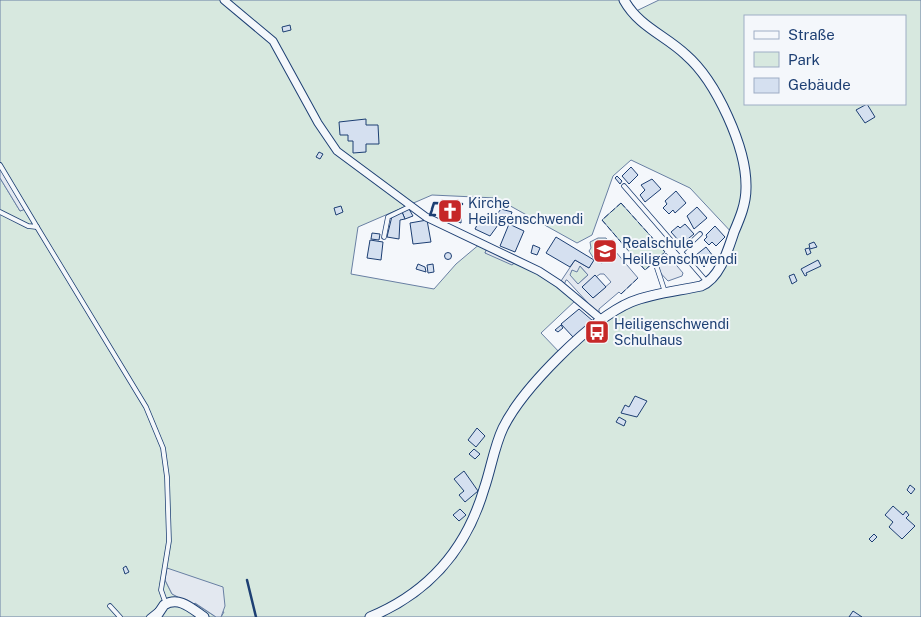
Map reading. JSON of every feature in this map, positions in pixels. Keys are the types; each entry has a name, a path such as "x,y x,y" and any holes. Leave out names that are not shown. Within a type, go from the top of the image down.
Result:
{"street":[{"path":"224,0 265,32 276,45 298,88 334,148 411,206 436,222 539,271 559,284 602,320"},
{"path":"370,617 392,608 417,593 445,563 462,538 477,509 497,442 514,407 539,377 602,320 630,303 708,282 722,261 744,208 746,179 739,149 728,119 702,71 686,54 644,25 624,0"},
{"path":"160,610 172,601 182,602 204,617"}],"lane":[{"path":"0,165 146,408 163,448 167,477 169,542 161,583 160,610 150,617"},
{"path":"624,186 708,282"},
{"path":"384,237 388,217 411,206"},
{"path":"0,212 28,226 37,227"},
{"path":"682,252 700,234"},
{"path":"657,268 666,293"},
{"path":"110,606 120,617"}],"green space":[{"path":"0,0 624,0 632,13 659,0 921,0 921,617 221,617 224,612 165,580 172,594 194,603 216,617 0,617 0,178 20,211 26,208 0,165","holes":["631,160 690,188 734,235 709,282 614,311 562,355 541,333 577,299 517,261 485,253 488,246 481,243 456,264 434,289 351,274 358,227 432,195 496,198 577,243 592,235 613,176"]},
{"path":"621,203 665,252 645,270 602,220"},
{"path":"598,238 606,238 615,251 602,263 594,259 589,251 591,248 590,242"},
{"path":"580,266 588,275 578,284 569,275 572,270"}],"shaded area":[{"path":"0,165 26,209 20,211 0,178"},
{"path":"488,246 517,261 512,265 485,253"},
{"path":"615,251 638,278 621,294 619,292 599,309 599,313 559,284 575,260 589,268 594,259 602,263","holes":["580,266 588,275 578,284 570,275 572,270 577,272","600,274 604,274 611,282 593,298 582,287","567,280 588,303 564,285"]},
{"path":"666,253 683,273 682,276 668,281 653,265"},
{"path":"167,568 223,587 225,606 221,617 216,617 195,603 193,605 172,594 165,580"}],"building":[{"path":"290,25 291,30 283,32 282,27"},
{"path":"868,105 875,117 865,123 856,110"},
{"path":"366,119 366,125 378,125 379,144 366,144 366,152 353,153 353,141 348,141 348,135 340,135 339,122"},
{"path":"319,152 323,154 320,159 316,157"},
{"path":"631,167 638,175 629,184 622,176"},
{"path":"617,176 622,181 620,184 615,178"},
{"path":"652,179 661,189 645,202 640,195 645,190 641,185"},
{"path":"676,191 686,203 675,213 673,210 669,214 663,208 667,204 665,201"},
{"path":"341,206 343,212 336,215 334,208"},
{"name":"Kirche Heiligenschwendi","path":"440,206 461,206 461,223 458,222 459,218 457,222 444,221 445,217 439,216"},
{"path":"697,207 707,218 694,229 687,216"},
{"path":"409,209 413,216 405,219 402,212"},
{"path":"501,209 512,212 509,221 494,218"},
{"path":"402,212 405,219 400,220 399,239 387,237 392,216"},
{"path":"481,217 498,225 490,236 475,229"},
{"path":"427,220 431,242 413,244 410,223"},
{"path":"509,224 524,231 515,252 500,246"},
{"path":"685,224 694,234 684,242 681,238 679,241 671,232 678,226 680,228"},
{"path":"715,226 725,237 716,246 712,242 709,245 704,240 707,237 706,235"},
{"path":"372,233 380,234 379,240 371,239"},
{"path":"556,237 594,260 589,268 575,260 570,267 546,253"},
{"path":"370,240 383,242 381,260 367,258"},
{"path":"814,242 817,247 810,249 809,244"},
{"path":"533,245 540,248 537,255 531,253"},
{"path":"706,247 713,256 704,267 696,255"},
{"path":"809,248 811,253 807,255 805,249"},
{"path":"448,253 451,256 448,259 445,256"},
{"path":"818,260 821,266 806,273 807,275 805,276 801,269"},
{"path":"418,264 425,267 426,272 416,269"},
{"path":"433,264 434,272 428,273 427,265"},
{"path":"794,274 797,281 792,284 789,276"},
{"path":"595,275 606,287 593,298 582,287"},
{"path":"579,309 593,321 573,337 561,324"},
{"path":"561,325 563,328 558,332 555,330"},
{"path":"635,396 647,401 637,417 621,413 625,405 629,407"},
{"path":"619,417 626,421 624,426 616,422"},
{"path":"477,428 485,436 476,447 468,440"},
{"path":"474,449 480,454 475,459 469,454"},
{"path":"464,471 478,491 465,502 459,495 464,491 454,479"},
{"path":"910,485 915,489 911,494 907,490"},
{"path":"893,506 903,515 906,511 909,515 906,518 915,526 902,539 889,527 893,522 885,515"},
{"path":"460,509 466,515 459,521 453,515"},
{"path":"874,534 877,537 872,542 869,539"},
{"path":"126,566 129,572 125,574 123,568"},
{"path":"853,611 862,617 849,617"}],"fence":[{"path":"621,203 665,252 645,270 602,220 621,203"},
{"path":"621,294 638,278"}],"wall":[{"path":"432,209 434,203 462,204"},
{"path":"432,210 430,215 435,215"},
{"path":"247,580 256,617"}],"place":[{"name":"Kirche Heiligenschwendi","path":"450,211"},
{"name":"Realschule Heiligenschwendi","path":"605,251"},
{"name":"Heiligenschwendi Schulhaus","path":"597,332"}]}
